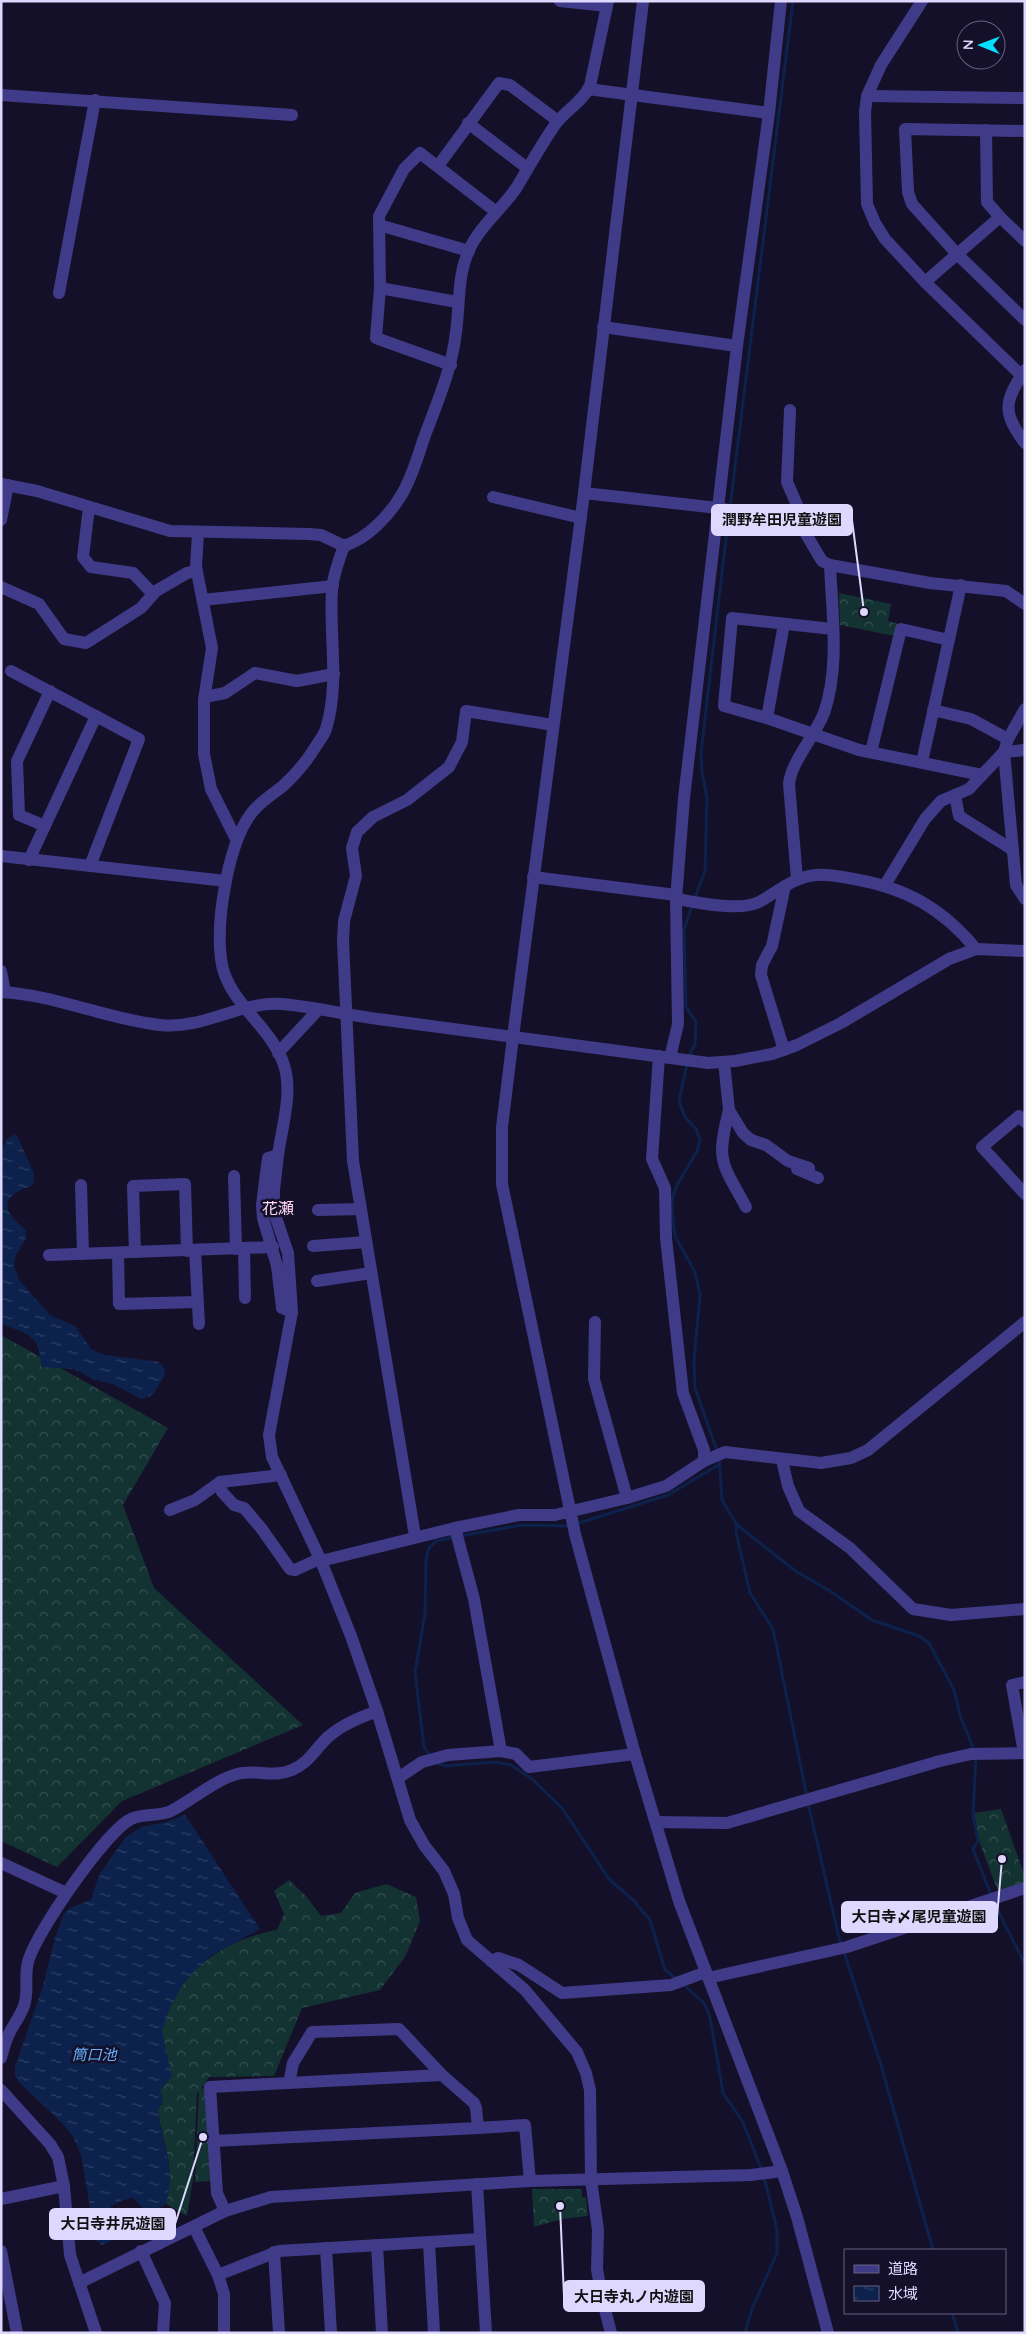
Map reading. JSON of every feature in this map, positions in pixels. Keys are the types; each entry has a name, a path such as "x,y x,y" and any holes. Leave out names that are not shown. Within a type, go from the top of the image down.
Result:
{"street":[{"path":"1,520 5,484 37,491 170,531 309,534 321,536 344,546 357,542 374,527 390,512 402,493 451,366 457,332 457,302 469,251 495,211 516,188 558,121 578,104 588,89 607,4 560,1"},
{"path":"643,1 584,493 502,1127 502,1184 575,1534 636,1754 679,1901 782,2171 797,2216 828,2333"},
{"path":"781,1 769,113 737,346 721,508 684,798 676,897 678,1024 675,1058 652,1158 664,1188 666,1238 683,1393 704,1450 715,1456 820,1463 852,1458 868,1450 1025,1322"},
{"path":"922,1 880,65 866,96 867,204 875,223 886,239 925,282 1023,375 1008,403 1008,416 1025,443"},
{"path":"438,166 499,83 510,85 558,121"},
{"path":"588,89 769,113"},
{"path":"1,95 292,114"},
{"path":"866,96 1025,98"},
{"path":"59,293 95,100"},
{"path":"468,123 527,168"},
{"path":"1025,131 905,130 908,192 912,204 957,254 1025,320"},
{"path":"986,130 987,202 1025,241"},
{"path":"451,366 376,338 380,288 379,216 404,169 420,153 495,211"},
{"path":"925,282 1000,217"},
{"path":"379,225 469,251"},
{"path":"380,288 457,302"},
{"path":"603,327 737,346"},
{"path":"790,410 787,482 797,505 800,524 822,561 830,565 930,583 1006,591 1025,604"},
{"path":"584,493 721,508 800,524"},
{"path":"493,497 580,518"},
{"path":"89,507 83,557 86,563 91,568 132,573 153,594"},
{"path":"198,533 197,571 212,648 204,696 204,754 211,789 236,839"},
{"path":"344,546 332,586 334,692 325,731 305,764 254,810 236,839 226,881 220,937 220,960 226,982 268,1036 278,1053 284,1064 287,1091 274,1190 274,1212 288,1253 292,1312 269,1435 272,1457 320,1560 351,1636 377,1711 410,1820 424,1845 444,1871 454,1894 458,1918 468,1940 525,1990 577,2052 586,2073 590,2090 592,2180 598,2230 597,2268 611,2333"},
{"path":"797,879 789,778 790,773 814,735 831,687 830,565"},
{"path":"1,588 39,604 64,639 86,643 141,608 153,594 187,573 197,571"},
{"path":"203,600 332,586"},
{"path":"922,762 961,586"},
{"path":"832,630 732,618 724,706 871,752 982,775"},
{"path":"767,718 784,624"},
{"path":"871,752 901,629 949,640"},
{"path":"11,671 139,739 90,866"},
{"path":"204,696 225,693 254,673 297,681 334,674"},
{"path":"45,826 19,814 17,762 50,691"},
{"path":"885,885 925,819 941,801 969,789 982,775 1006,745 1025,709"},
{"path":"933,710 971,719 1006,745 1025,750"},
{"path":"415,1536 353,1161 344,931 356,876 352,848 357,832 373,817 407,800 449,767 462,742 466,711 553,725"},
{"path":"29,860 96,716"},
{"path":"1006,745 1013,850 1020,886 1025,900"},
{"path":"955,795 959,816 1013,850"},
{"path":"1,856 226,881"},
{"path":"533,877 676,897 712,904 748,905 758,903 797,879 816,875 830,876 885,885 930,907 965,935 976,949"},
{"path":"784,1050 761,975 762,965 772,946 785,886"},
{"path":"1,971 3,992 41,997 131,1021 162,1025 200,1022 245,1007 276,1004 346,1015 675,1058 724,1062 772,1054 784,1050 842,1023 949,959 976,949 1025,951"},
{"path":"278,1053 318,1010"},
{"path":"724,1062 729,1110 734,1121 751,1140 766,1145 788,1161 794,1168 818,1178"},
{"path":"729,1110 722,1139 721,1156 723,1165 746,1207"},
{"path":"1025,1122 1019,1116 982,1147 1025,1194"},
{"path":"278,1155 268,1158 262,1205 263,1218 272,1247 282,1308 292,1312"},
{"path":"788,1161 809,1168"},
{"path":"234,1176 245,1298"},
{"path":"135,1252 133,1186 185,1184 199,1324"},
{"path":"81,1185 83,1254"},
{"path":"318,1210 361,1209"},
{"path":"313,1246 366,1242"},
{"path":"49,1255 272,1247"},
{"path":"118,1253 120,1304 198,1302"},
{"path":"317,1281 371,1273"},
{"path":"595,1322 594,1379 627,1498"},
{"path":"220,1482 222,1492 234,1505 244,1508 270,1538 290,1569 295,1570 320,1560 415,1536 519,1515 572,1515 666,1486 715,1456"},
{"path":"782,1460 788,1486 799,1511 850,1548 913,1609 951,1615 1025,1609"},
{"path":"170,1510 195,1500 220,1482 281,1476"},
{"path":"455,1528 474,1599 501,1750"},
{"path":"656,1822 727,1823 940,1761 971,1754 1024,1753 1012,1685 1025,1682"},
{"path":"1,2058 5,2034 23,2008 27,1995 27,1963 35,1944 66,1893 118,1828 132,1818 158,1816 170,1811 235,1774 250,1772 282,1774 295,1769 304,1764 327,1738 346,1723 377,1711"},
{"path":"398,1778 422,1762 448,1755 501,1750 516,1754 529,1766 636,1754"},
{"path":"1,1863 66,1893"},
{"path":"491,1961 498,1958 519,1966 562,1993 671,1985 686,1979 847,1947 1025,1888"},
{"path":"289,2083 292,2063 312,2032 399,2029 442,2074 474,2103 478,2128"},
{"path":"225,2211 217,2193 210,2087 442,2074"},
{"path":"1,2090 50,2144 58,2157 64,2186 70,2255 96,2333"},
{"path":"213,2141 525,2125 530,2181"},
{"path":"79,2283 225,2211 260,2199 277,2196 530,2181 756,2174 782,2171"},
{"path":"477,2184 486,2333"},
{"path":"1,2199 64,2186"},
{"path":"194,2226 218,2275 224,2301 224,2333"},
{"path":"218,2275 274,2252 480,2239"},
{"path":"429,2242 434,2333"},
{"path":"377,2245 382,2333"},
{"path":"326,2248 331,2333"},
{"path":"141,2251 165,2303 163,2333"},
{"path":"1,2252 4,2280 17,2333"},
{"path":"274,2252 279,2333"}],"green space":[{"path":"839,593 891,604 888,621 898,624 895,636 840,625"},
{"path":"1,1335 168,1428 123,1505 154,1588 303,1725 122,1801 57,1867 1,1841"},
{"path":"1001,1809 1025,1877 1025,1883 1001,1892 997,1889 979,1841 974,1813"},
{"path":"289,1880 305,1895 321,1916 341,1913 355,1893 386,1884 416,1897 420,1921 405,1957 380,1990 302,2008 274,2076 209,2077 201,2089 207,2087 212,2181 195,2182 199,2091 197,2093 193,2179 187,2216 166,2204 170,2177 168,2155 158,2109 163,2102 160,2090 172,2076 165,2053 163,2024 176,1996 186,1981 211,1957 226,1947 243,1940 277,1930 284,1914 274,1891"},
{"path":"532,2189 582,2189 582,2197 586,2197 588,2216 562,2219 534,2227"}],"water":[{"path":"16,1134 34,1173 33,1185 10,1197 7,1206 10,1215 26,1231 26,1238 16,1255 14,1266 19,1280 50,1315 75,1326 91,1349 105,1355 159,1362 164,1368 165,1374 155,1392 149,1397 141,1399 113,1384 95,1380 74,1369 41,1367 38,1348 31,1337 1,1323 1,1152 8,1138"},
{"name":"筒口池","path":"185,1815 260,1929 212,1955 186,1979 171,2005 162,2031 172,2076 160,2090 163,2102 158,2109 170,2178 166,2204 156,2209 148,2210 133,2198 123,2200 111,2206 110,2213 125,2234 102,2245 95,2240 91,2229 91,2213 81,2155 72,2135 20,2083 15,2076 15,2067 43,1986 55,1938 64,1914 70,1908 91,1900 99,1875 125,1838 141,1827 166,1822"}],"waterway":[{"path":"730,507 793,1"},
{"path":"694,900 705,871 707,797 702,773 701,752 729,513"},
{"path":"688,1058 695,1044 696,1022 686,1007 684,930 692,906"},
{"path":"687,1064 679,1101 685,1117 696,1129 700,1140 697,1151 676,1187 672,1200 673,1221 675,1236 695,1272 700,1295 694,1361 695,1388 717,1451"},
{"path":"719,1457 722,1500 737,1525 797,1572 830,1591 872,1620 919,1636 929,1643 954,1690 961,1718 974,1750"},
{"path":"576,1524 668,1495 720,1464"},
{"path":"460,1536 522,1525 570,1526"},
{"path":"737,1525 736,1532 750,1593 773,1629 807,1797"},
{"path":"431,1757 424,1747 415,1672 425,1614 426,1559 429,1548 436,1541 454,1537"},
{"path":"976,1756 973,1816 978,1841 973,1849 992,1897"},
{"path":"437,1763 445,1766 494,1762 511,1765 532,1779 562,1808 609,1879 634,1901 650,1920 665,1970 678,1980"},
{"path":"808,1803 841,1946"},
{"path":"994,1903 1025,1964"},
{"path":"844,1952 881,2065 933,2249"},
{"path":"683,1984 704,2003 710,2017 723,2093 743,2122 762,2171"},
{"path":"745,2333 752,2309 777,2253 777,2229 764,2177"},
{"path":"952,2314 958,2333"}],"place":[{"name":"潤野牟田児童遊園","path":"864,612"},
{"name":"大日寺〆尾児童遊園","path":"1002,1859"},
{"name":"大日寺井尻遊園","path":"203,2137"},
{"name":"大日寺丸ノ内遊園","path":"560,2206"}],"district":[{"name":"花瀬","path":"278,1208"}]}
